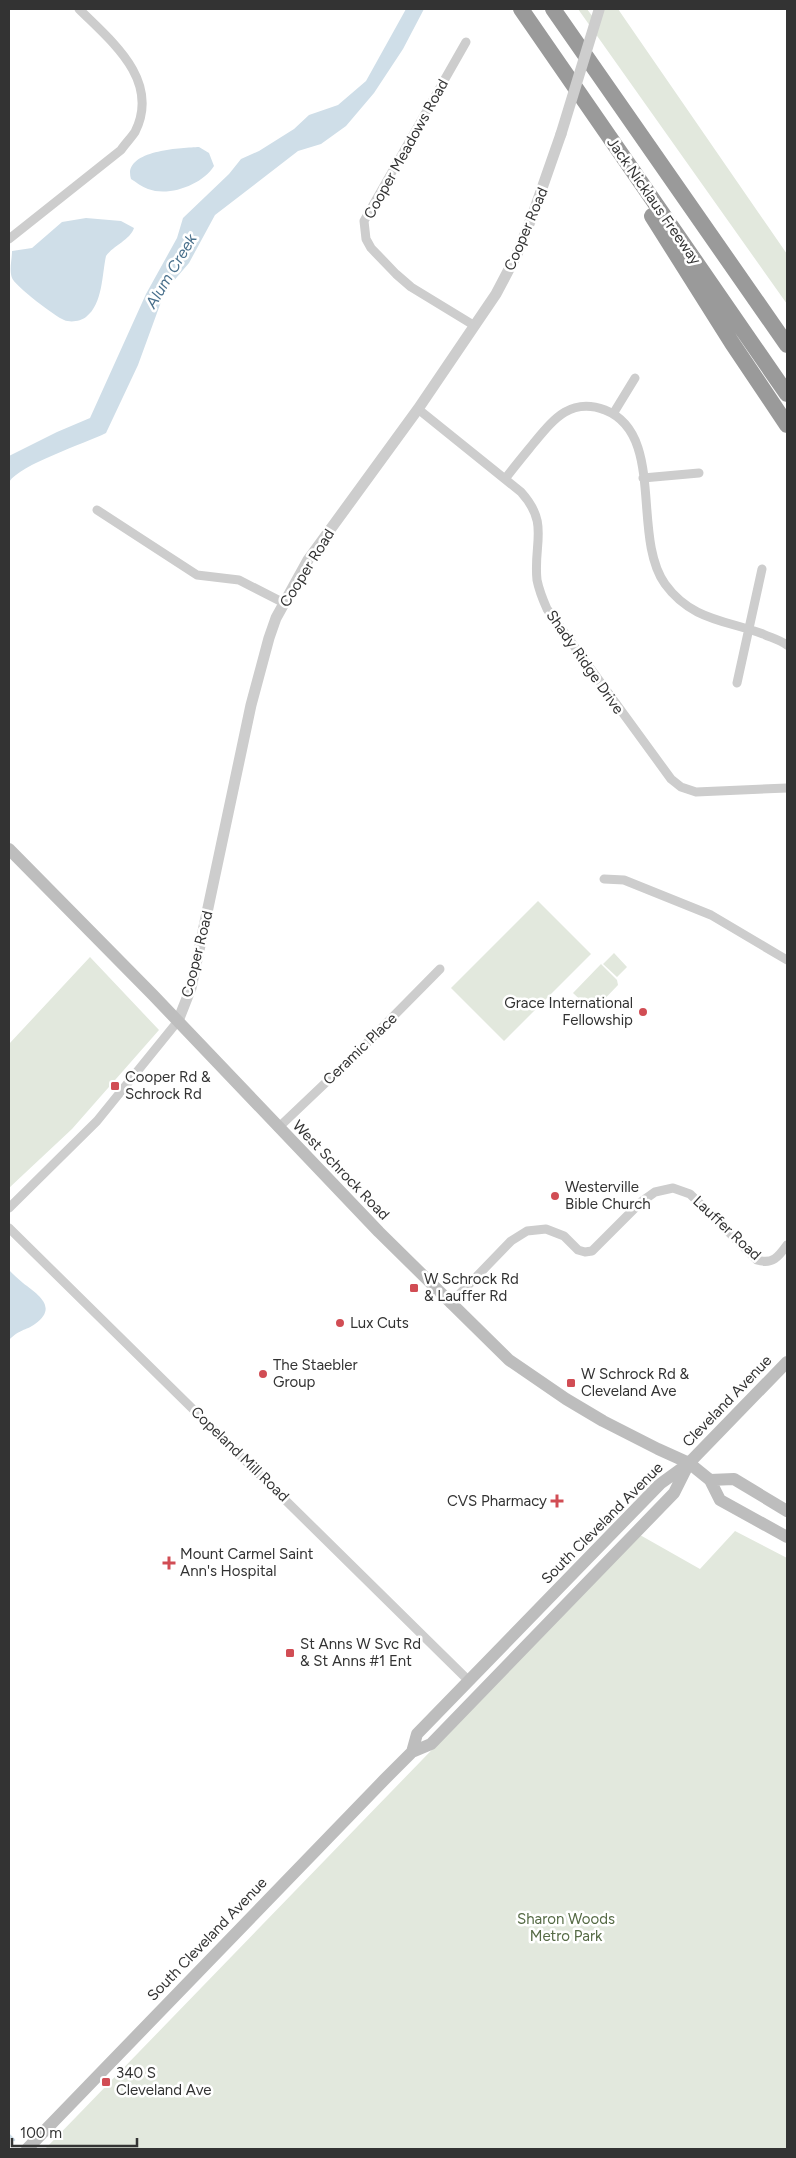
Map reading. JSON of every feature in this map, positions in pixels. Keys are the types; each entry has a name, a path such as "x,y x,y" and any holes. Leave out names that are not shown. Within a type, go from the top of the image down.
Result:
{"highway":[{"name":"Jack Nicklaus Freeway","path":"520,9 787,394"},
{"name":"Jack Nicklaus Freeway","path":"553,9 787,345"},
{"path":"600,125 646,206 701,295 787,425"},
{"path":"716,243 787,332"}],"main road":[{"name":"West Schrock Road","path":"9,849 178,1021 278,1128 450,1304 509,1360 566,1399 658,1449 689,1463 710,1480"},
{"name":"Cleveland Avenue","path":"689,1463 787,1362"},
{"name":"South Cleveland Avenue","path":"412,1752 417,1734 660,1484 689,1463"},
{"name":"South Cleveland Avenue","path":"27,2149 412,1752 431,1744 622,1547 674,1493 689,1463"},
{"path":"787,1511 734,1478 710,1480 720,1500 787,1537"}],"street":[{"path":"9,239 121,150 135,131 142,109 139,80 132,67 123,54 79,9"},
{"name":"Cooper Road","path":"9,1208 97,1122 178,1021 191,988 257,680 269,638 284,603 308,560 418,409 475,326 517,254 547,181 599,9"},
{"name":"Cooper Meadows Road","path":"466,42 364,221 366,239 371,248 389,266 411,286 475,326"},
{"path":"613,414 635,378"},
{"path":"505,479 554,419 565,412 578,406 587,406 596,407 613,414 628,427 638,445 652,558 665,585 675,596 698,614 711,620 749,629 787,645"},
{"name":"Shady Ridge Drive","path":"418,409 521,492 534,508 539,529 537,579 547,609 666,775 681,787 696,792 786,789"},
{"path":"643,478 699,473"},
{"path":"97,510 197,575 239,580 284,603"},
{"path":"737,683 762,569"},
{"path":"604,879 624,880 711,916 787,960"},
{"name":"Ceramic Place","path":"278,1128 359,1051 440,969"},
{"name":"Lauffer Road","path":"450,1304 511,1241 527,1231 546,1229 564,1236 578,1250 592,1251 641,1202 655,1192 673,1188 690,1194 758,1260 764,1262 772,1261 787,1245"},
{"name":"Copeland Mill Road","path":"9,1228 469,1681"}],"green space":[{"path":"578,9 587,9 598,24 604,9 618,9 787,254 787,304"},
{"path":"538,901 591,954 504,1041 451,988"},
{"path":"614,953 627,967 617,977 603,964"},
{"path":"90,957 159,1030 72,1129 9,1188 9,1044"},
{"path":"601,964 617,980 618,985 595,1009 590,1009 573,993"},
{"name":"Sharon Woods Metro Park","path":"735,1531 787,1558 787,2149 45,2149 640,1535 700,1569"}],"water":[{"name":"Alum Creek","path":"406,9 424,9 403,49 374,93 346,126 321,144 298,151 215,215 189,263 165,291 138,365 106,433 39,461 16,475 9,482 9,456 90,418 146,294 177,238 183,218 229,174 241,159 259,151 294,129 309,115 338,105 366,81"},
{"path":"199,147 209,153 214,166 202,179 193,184 175,190 156,191 146,188 131,179 131,169 135,162 144,156 167,150"},
{"path":"86,218 121,221 134,228 129,236 106,256 99,297 92,311 81,320 67,321 45,308 15,282 11,272 12,251 32,248 62,222"},
{"path":"9,1270 39,1296 45,1306 45,1312 42,1318 35,1324 9,1340"}],"waterway":[{"path":"9,2135 14,2140"}],"place":[{"name":"Grace International Fellowship","path":"643,1012"},
{"name":"Cooper Rd & Schrock Rd","path":"115,1086"},
{"name":"Westerville Bible Church","path":"555,1196"},
{"name":"W Schrock Rd & Lauffer Rd","path":"414,1288"},
{"name":"Lux Cuts","path":"340,1323"},
{"name":"The Staebler Group","path":"263,1374"},
{"name":"W Schrock Rd & Cleveland Ave","path":"571,1383"},
{"name":"CVS Pharmacy","path":"557,1501"},
{"name":"Mount Carmel Saint Ann's Hospital","path":"169,1563"},
{"name":"St Anns W Svc Rd & St Anns #1 Ent","path":"290,1653"},
{"name":"340 S Cleveland Ave","path":"106,2082"}]}
